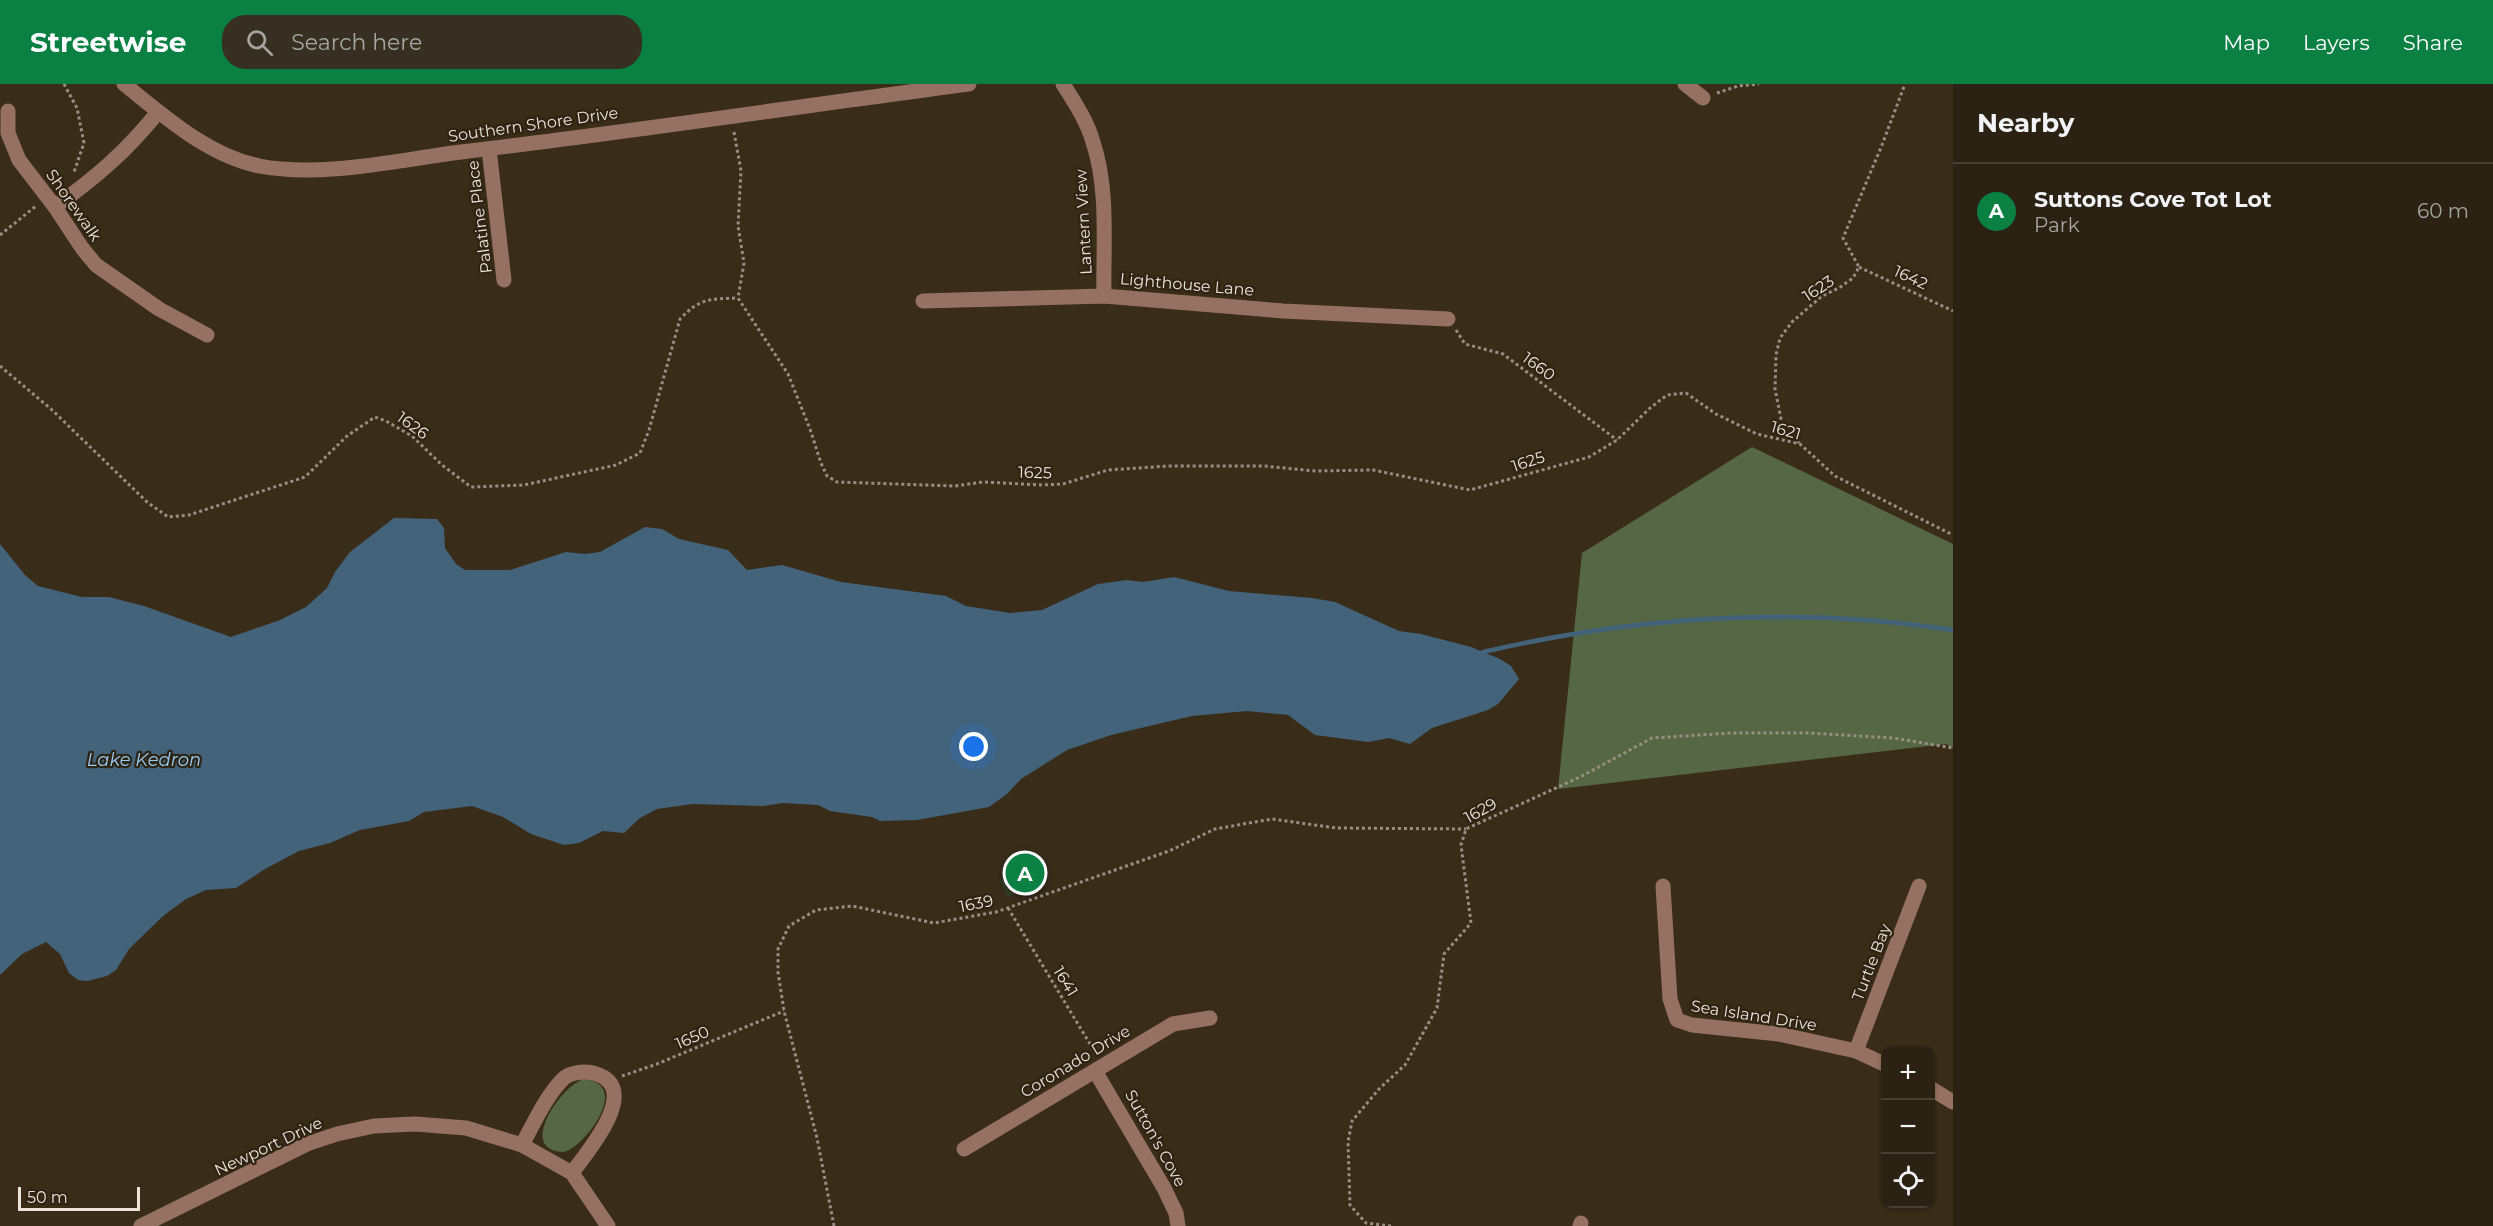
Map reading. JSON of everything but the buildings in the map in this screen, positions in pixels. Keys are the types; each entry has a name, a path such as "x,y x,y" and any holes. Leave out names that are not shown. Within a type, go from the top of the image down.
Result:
{"street":[{"name":"Southern Shore Drive","path":"124,84 200,141 230,157 279,169 302,171 489,149 969,84"},
{"name":"Lantern View","path":"1063,84 1089,130 1098,158 1103,206 1104,296"},
{"path":"1685,84 1703,98"},
{"name":"Shorewalk","path":"8,111 8,133 19,160 96,266 159,309 207,335"},
{"path":"51,201 99,175 126,151 159,112"},
{"name":"Palatine Place","path":"489,149 504,280"},
{"name":"Lighthouse Lane","path":"923,301 1104,296 1282,310 1448,319"},
{"name":"Sea Island Drive","path":"1663,886 1670,999 1677,1020 1692,1025 1779,1034 1856,1051 1881,1063"},
{"name":"Turtle Bay","path":"1856,1051 1919,886"},
{"name":"Coronado Drive","path":"964,1149 1173,1024 1210,1018"},
{"name":"Sutton's Cove","path":"1099,1069 1164,1188 1176,1213 1178,1226"},
{"path":"522,1145 550,1097 565,1077 585,1071 602,1075 614,1090 614,1107 599,1136 572,1173"},
{"path":"1935,1091 1953,1102"},
{"name":"Newport Drive","path":"141,1226 307,1144 337,1134 374,1126 415,1124 466,1128 522,1145 572,1173 608,1226"}],"path":[{"path":"64,84 77,108 84,143 74,172 67,178"},
{"path":"1703,98 1738,86 1759,84"},
{"path":"1859,267 1843,238 1905,84"},
{"path":"732,115 741,171 738,226 744,262 738,298"},
{"path":"0,235 51,201"},
{"name":"1642","path":"1859,267 1953,310"},
{"name":"1623","path":"1800,444 1782,424 1775,389 1776,355 1780,338 1792,322 1822,296 1853,278 1859,267"},
{"name":"1626","path":"0,366 51,409 147,502 168,517 189,515 305,477 347,436 375,417 412,436 442,465 471,487 524,485 616,465 640,453 652,420 680,319 692,306 708,299 738,298"},
{"name":"1625","path":"738,298 788,374 810,429 820,463 826,476 837,482 955,486 983,482 1042,486 1063,484 1108,470 1168,466 1264,466 1315,471 1373,470 1470,490 1589,457 1617,440"},
{"name":"1660","path":"1448,319 1465,344 1503,354 1617,440"},
{"name":"1621","path":"1617,440 1667,395 1686,393 1716,414 1757,434 1800,444 1835,476 1953,535"},
{"name":"1629","path":"1391,1226 1366,1223 1350,1205 1348,1142 1352,1121 1379,1089 1405,1065 1437,1008 1444,954 1471,922 1461,845 1466,829 1580,777 1652,738 1732,734 1809,734 1893,738 1953,748"},
{"name":"1639","path":"834,1226 817,1138 784,1011 778,972 778,949 789,926 816,910 852,906 934,923 1008,908 1158,855 1215,829 1272,819 1336,828 1466,829"},
{"name":"1641","path":"1008,908 1099,1069"},
{"name":"1650","path":"608,1080 657,1064 784,1011"}],"green space":[{"path":"1752,447 1953,544 1953,748 1946,744 1558,789 1582,553"},
{"path":"1030,864 1038,881 1008,897 1000,881"},
{"path":"584,1079 598,1084 604,1093 604,1105 598,1118 590,1131 570,1149 562,1152 549,1148 543,1140 543,1129 548,1116 565,1092"}],"water":[{"name":"Lake Kedron","path":"394,518 437,519 444,528 445,548 456,564 465,570 510,570 566,552 585,554 600,552 645,527 662,529 679,539 728,550 747,570 782,565 841,582 946,596 966,606 1010,613 1042,610 1098,584 1127,580 1143,582 1174,577 1229,591 1335,602 1399,631 1421,634 1471,647 1500,659 1511,666 1519,679 1498,704 1488,710 1432,728 1410,744 1389,738 1368,742 1315,735 1288,715 1247,711 1192,716 1111,735 1067,750 1021,779 1007,794 989,807 917,820 880,821 872,817 830,811 818,805 692,804 657,809 640,818 624,833 603,831 579,843 564,845 531,834 503,817 472,806 424,812 409,821 360,830 330,843 299,851 236,888 206,890 186,899 163,916 129,949 116,970 107,976 87,981 78,980 69,973 60,954 46,942 22,954 0,975 0,544 25,575 38,586 82,597 109,597 144,606 231,637 280,620 306,607 327,588 335,572 350,552"}],"waterway":[{"path":"1483,652 1600,630 1717,618 1835,618 1953,630"}],"place":[{"name":"Suttons Cove Tot Lot","path":"1025,873"}]}
